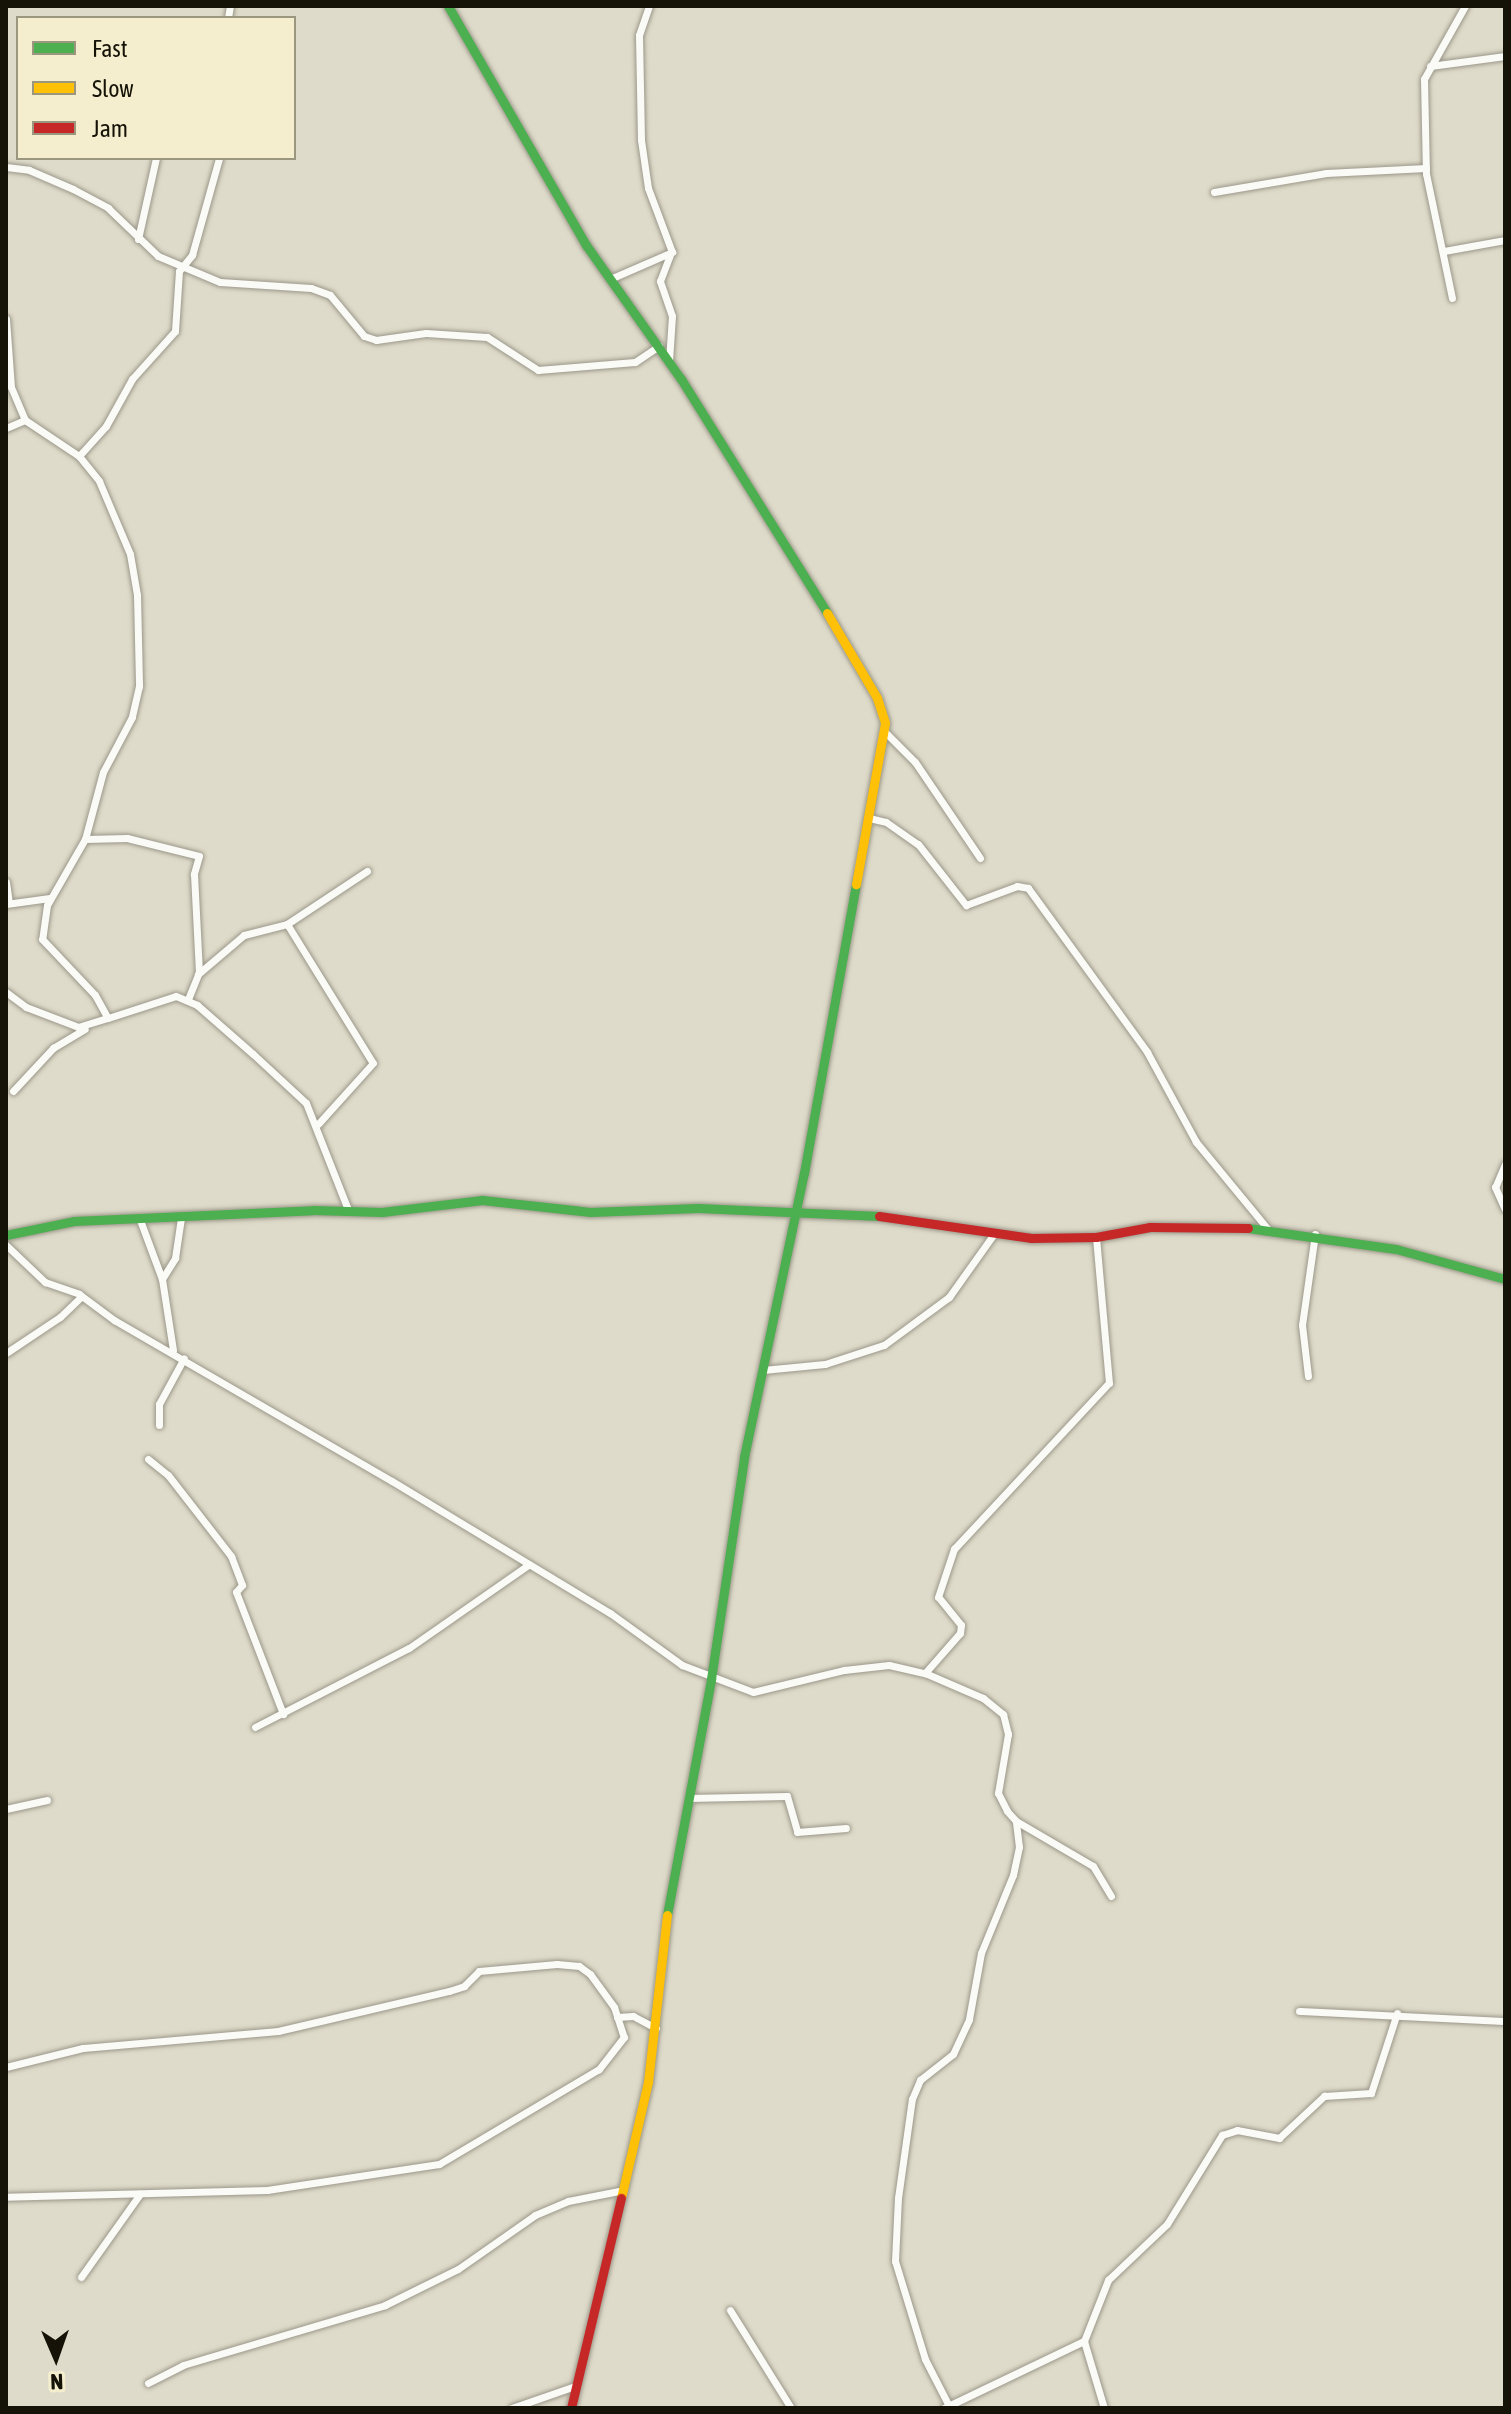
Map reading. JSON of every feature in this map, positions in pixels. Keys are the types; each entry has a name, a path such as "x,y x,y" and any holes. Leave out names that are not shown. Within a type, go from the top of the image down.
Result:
{"street":[{"path":"448,6 610,279 669,361 864,673 884,715 885,732 744,1457 711,1679 670,1888 656,2028 571,2408"},
{"path":"649,6 639,35 641,140 648,188 670,237 670,255 660,281 672,316 669,361"},
{"path":"1452,298 1426,168 1424,79 1465,6"},
{"path":"1430,66 1505,56"},
{"path":"138,239 156,160"},
{"path":"79,456 106,426 132,379 175,331 183,266 208,209 219,160"},
{"path":"6,167 29,170 100,203 138,239 183,266 239,286 321,291 364,336 376,340 426,333 487,337 538,370 635,362 659,346"},
{"path":"1214,192 1326,173 1426,168"},
{"path":"1444,251 1505,240"},
{"path":"610,279 670,255"},
{"path":"6,319 11,387 25,420 79,456 110,502 130,554 139,686 132,717 103,772 85,839 50,898 41,920 42,939 95,995 108,1018"},
{"path":"6,428 25,420"},
{"path":"885,732 915,762 980,858"},
{"path":"869,818 878,818 918,844 966,905 1017,886 1028,888 1147,1052 1196,1142 1267,1228"},
{"path":"85,839 127,838 199,856 194,874 198,974 188,999"},
{"path":"198,974 244,935 287,924 367,871"},
{"path":"6,882 7,904 50,898"},
{"path":"287,924 373,1063 318,1124"},
{"path":"6,992 26,1007 85,1029"},
{"path":"13,1091 53,1048 85,1029 165,996 188,999 306,1103 318,1124 349,1212"},
{"path":"1505,1164 1495,1187 1505,1209"},
{"path":"6,1235 48,1223 349,1212 482,1200 590,1212 698,1208 793,1216 911,1218 993,1235 1096,1237 1150,1227 1267,1228 1315,1234 1464,1264 1505,1279"},
{"path":"162,1279 175,1258 181,1218"},
{"path":"140,1220 162,1279 173,1350"},
{"path":"1308,1376 1301,1358 1302,1325 1315,1234"},
{"path":"763,1370 825,1364 884,1345 949,1297 993,1235"},
{"path":"925,1673 961,1628 938,1597 954,1549 1109,1383 1096,1237"},
{"path":"6,1245 45,1282 82,1296 114,1320 173,1350 610,1613 682,1665 711,1679 753,1692 844,1670 889,1665 925,1673 983,1698 1003,1714 1008,1734 998,1793 1016,1821 1019,1847 1013,1875 981,1953 969,2019 953,2054 920,2080 912,2099 898,2198 895,2261 921,2348 946,2407 1084,2341"},
{"path":"6,1353 60,1317 82,1296"},
{"path":"159,1425 159,1404 184,1358"},
{"path":"148,1459 168,1475 231,1556 242,1585 236,1592 283,1714"},
{"path":"255,1727 409,1648 528,1565"},
{"path":"688,1798 787,1796 797,1832 846,1828"},
{"path":"6,1809 47,1800"},
{"path":"1016,1821 1093,1866 1111,1896"},
{"path":"6,2067 111,2044 278,2031 449,1991 464,1986 479,1971 515,1966 579,1966 617,2017 623,2041 599,2069 439,2164 267,2190 6,2197"},
{"path":"1299,2011 1397,2013 1505,2021"},
{"path":"1104,2408 1084,2341 1108,2280 1167,2224 1222,2135 1237,2130 1279,2138 1324,2096 1371,2093 1397,2013"},
{"path":"617,2017 633,2016 656,2028"},
{"path":"148,2383 183,2365 385,2305 458,2269 535,2215 568,2201 619,2191"},
{"path":"81,2277 140,2194"},
{"path":"730,2310 791,2408"},
{"path":"512,2408 575,2386"}],"traffic: fast":[{"path":"448,6 586,245 681,379 827,613"},
{"path":"667,1915 711,1679 744,1457 804,1173 856,884"},
{"path":"6,1235 74,1221 313,1210 382,1212 482,1200 590,1212 698,1208 879,1216"},
{"path":"1248,1228 1396,1249 1505,1279"}],"traffic: slow":[{"path":"827,613 877,698 885,723 856,884"},
{"path":"621,2198 648,2082 667,1915"}],"traffic: jam":[{"path":"879,1216 1031,1238 1096,1237 1150,1227 1248,1228"},
{"path":"571,2408 621,2198"}]}
